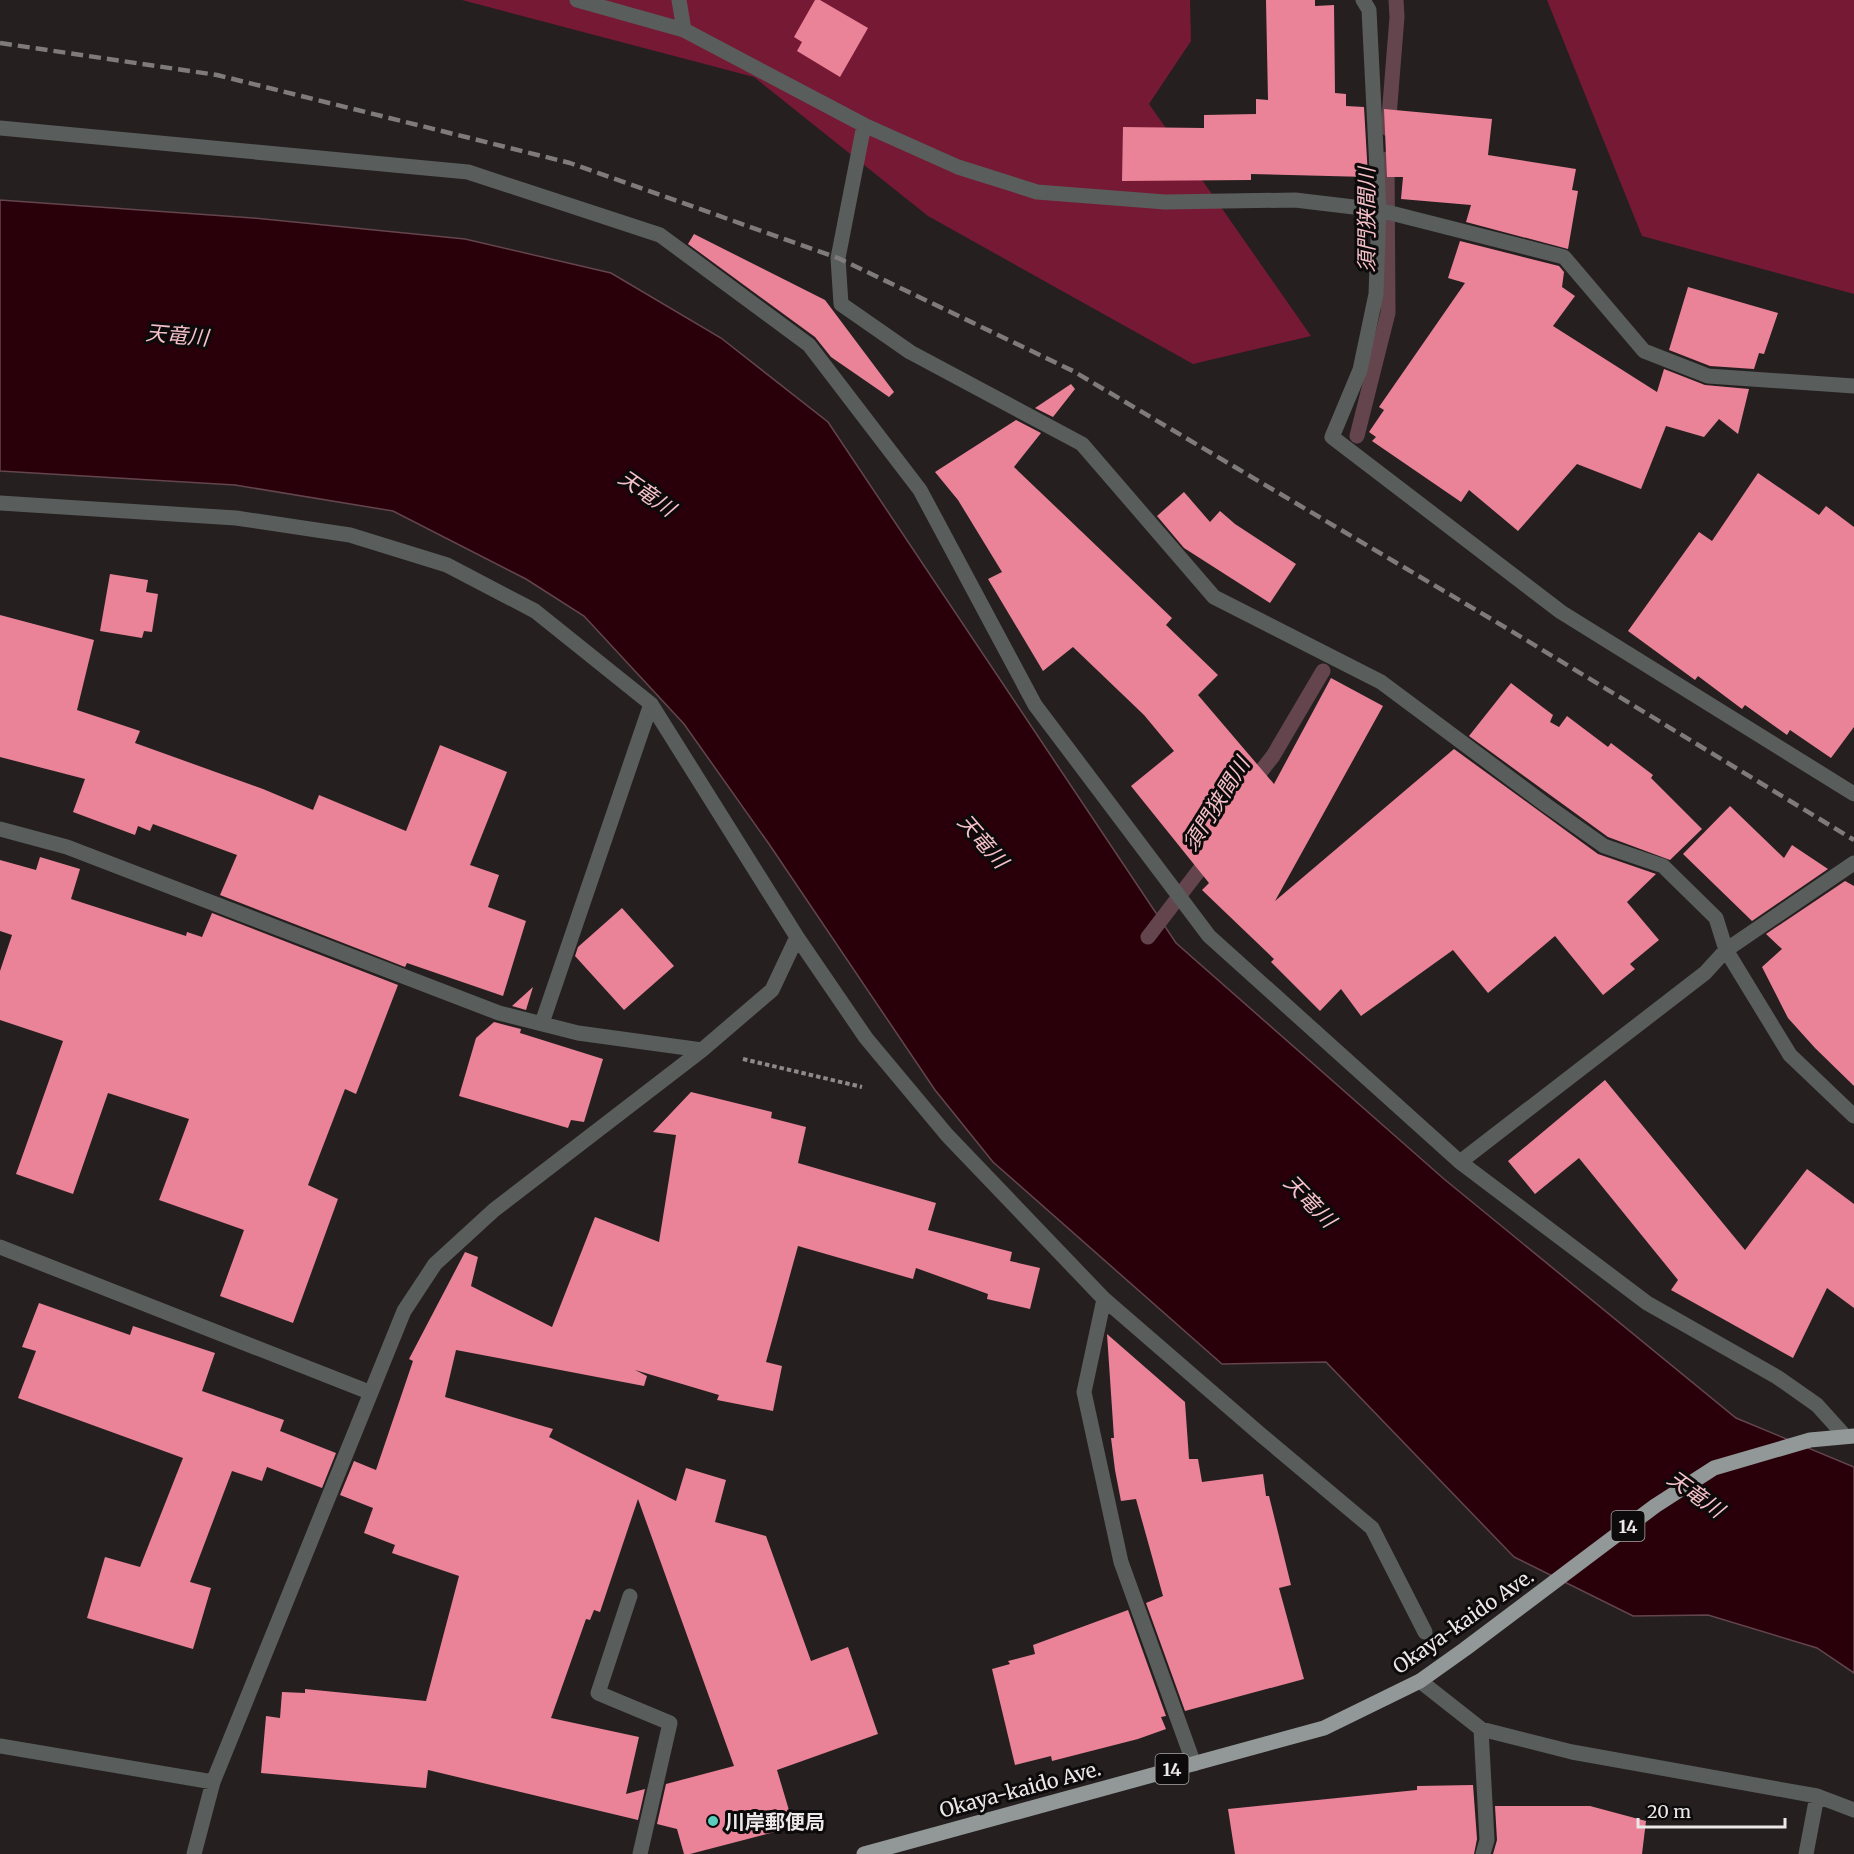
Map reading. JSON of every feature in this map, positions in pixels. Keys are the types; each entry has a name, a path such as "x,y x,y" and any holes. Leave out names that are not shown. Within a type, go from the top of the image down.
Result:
{"main road":[{"name":"Okaya-kaido Ave.","path":"864,1854 1324,1728 1420,1682 1655,1506 1714,1468 1810,1440 1850,1436"}],"street":[{"path":"577,0 684,30 864,125 958,167 1037,192 1165,201 1295,200 1379,210 1564,257 1644,351 1708,376 1854,386"},
{"path":"679,0 684,30"},
{"path":"1364,0 1369,10 1379,210 1376,294 1360,370 1332,437 1561,612 1854,794"},
{"path":"864,125 838,258 841,304 910,352 1082,444 1214,597 1381,682 1604,846 1663,866 1716,918 1726,950 1790,1054 1854,1116"},
{"path":"0,128 468,172 660,235 809,345 920,490 1035,705 1209,936 1460,1162 1647,1303 1777,1377 1817,1405 1850,1436"},
{"path":"0,503 236,518 350,535 447,565 534,611 651,704 797,937 866,1038 947,1135 1104,1299 1372,1528 1425,1632"},
{"path":"542,1023 651,704"},
{"path":"0,829 67,847 499,1013 578,1033 702,1050"},
{"path":"1460,1162 1705,973 1726,950 1854,863"},
{"path":"194,1854 213,1782 369,1392 404,1311 435,1264 494,1210 702,1050 772,990 797,937"},
{"path":"0,1247 369,1392"},
{"path":"1104,1299 1084,1392 1121,1562 1194,1764"},
{"path":"630,1596 598,1693 670,1723 640,1854"},
{"path":"1420,1682 1481,1729 1572,1752 1816,1796 1854,1810"},
{"path":"1481,1729 1487,1840 1483,1854"},
{"path":"0,1746 213,1782"},
{"path":"1806,1854 1816,1796"}],"path":[{"path":"702,1050 918,1100"}],"shaded area":[{"path":"462,0 1190,0 1191,41 1149,104 1311,336 1193,364 928,216 754,77"},
{"path":"1547,0 1854,0 1854,294 1642,236"}],"water":[{"name":"天竜川","path":"0,200 253,218 465,239 611,273 721,338 828,422 1176,943 1444,1179 1736,1418 1854,1467 1854,1673 1817,1648 1708,1615 1633,1616 1514,1557 1326,1362 1222,1364 993,1162 935,1090 769,844 684,724 584,616 526,579 393,511 235,485 0,471"}],"building":[{"path":"815,0 820,0 868,28 840,77 797,51 802,42 794,37"},
{"path":"1266,0 1315,0 1315,6 1334,5 1335,93 1346,94 1346,106 1364,107 1368,177 1251,174 1251,180 1122,181 1123,127 1204,128 1204,115 1256,114 1256,99 1268,100"},
{"path":"1384,109 1492,119 1488,155 1576,169 1572,190 1578,191 1568,249 1466,222 1471,205 1401,199 1403,177 1387,177"},
{"path":"694,234 825,300 894,392 889,397 831,357 815,337 688,244"},
{"path":"1460,241 1559,266 1564,272 1562,287 1575,296 1553,326 1657,392 1664,369 1705,385 1749,389 1738,434 1719,419 1704,437 1666,426 1641,489 1577,464 1518,531 1469,490 1461,502 1372,441 1376,437 1369,432 1384,410 1379,407 1465,283 1448,278"},
{"path":"1688,287 1778,313 1764,354 1759,353 1754,369 1710,366 1669,350"},
{"path":"1071,384 1075,389 1053,417 1035,408"},
{"path":"1016,420 1041,433 1014,467 1172,618 1166,625 1218,675 1198,695 1274,784 1331,678 1383,706 1275,901 1454,749 1598,854 1656,874 1627,902 1659,940 1630,964 1635,969 1603,995 1555,936 1488,993 1453,950 1361,1016 1341,989 1320,1011 1271,962 1274,959 1202,890 1209,883 1131,786 1174,751 1144,715 1073,647 1043,671 988,579 1002,572 958,500 935,472"},
{"path":"1758,473 1819,515 1826,506 1854,527 1854,727 1831,758 1790,730 1787,735 1745,705 1742,709 1698,676 1695,680 1628,631 1699,532 1712,541"},
{"path":"1184,492 1210,522 1220,511 1235,524 1296,564 1270,603 1184,548 1157,516"},
{"path":"110,574 148,580 146,592 158,594 152,632 144,631 142,638 100,631"},
{"path":"0,615 94,640 77,710 140,731 135,743 263,789 313,810 319,795 406,831 440,745 507,772 470,865 499,875 488,907 526,921 503,996 407,963 405,967 220,895 237,855 153,824 150,831 138,826 135,835 73,812 85,779 0,757"},
{"path":"1511,683 1553,715 1550,722 1559,727 1567,716 1608,747 1611,743 1653,775 1651,778 1702,829 1670,860 1608,837 1469,736"},
{"path":"1730,806 1784,858 1792,845 1828,869 1752,921 1683,854"},
{"path":"40,857 80,869 71,899 186,936 187,932 202,937 212,913 398,985 356,1094 345,1089 308,1185 338,1199 293,1323 220,1296 244,1230 159,1200 189,1119 108,1093 73,1194 16,1174 63,1041 0,1020 0,971 12,935 0,931 0,860 36,870"},
{"path":"1845,881 1854,886 1854,1086 1788,1018 1762,967 1782,949 1766,934"},
{"path":"622,908 674,966 624,1010 575,956 578,947"},
{"path":"533,987 526,1010 512,1006"},
{"path":"494,1022 521,1029 520,1033 603,1059 584,1122 571,1120 568,1128 459,1096 476,1038"},
{"path":"1605,1080 1745,1250 1807,1169 1854,1204 1854,1308 1827,1288 1793,1358 1671,1290 1678,1280 1579,1158 1535,1194 1508,1161"},
{"path":"691,1092 772,1112 771,1118 806,1127 798,1163 936,1203 928,1230 1012,1252 1010,1261 1040,1268 1030,1309 987,1299 988,1294 916,1268 913,1279 798,1246 766,1362 782,1366 773,1411 717,1400 719,1395 635,1370 647,1376 644,1386 456,1350 445,1397 553,1429 549,1437 676,1501 686,1468 726,1480 715,1522 766,1536 811,1661 848,1647 878,1734 777,1770 794,1827 684,1854 677,1829 657,1824 666,1784 734,1766 638,1499 600,1612 594,1610 590,1620 586,1619 551,1718 639,1737 626,1794 645,1789 638,1820 428,1770 426,1788 261,1773 266,1716 280,1718 282,1692 305,1693 305,1689 426,1701 459,1576 392,1553 395,1545 364,1533 373,1508 340,1495 354,1461 376,1470 413,1361 409,1359 465,1252 478,1257 471,1286 552,1327 595,1217 659,1242 676,1135 653,1132"},
{"path":"39,1303 130,1335 133,1326 215,1353 202,1391 284,1420 280,1431 336,1453 322,1488 267,1467 262,1481 232,1471 190,1582 211,1588 193,1649 87,1618 105,1557 140,1567 183,1458 18,1398 36,1351 22,1347"},
{"path":"1107,1334 1185,1402 1189,1459 1198,1459 1202,1482 1263,1474 1266,1496 1269,1496 1291,1585 1279,1588 1304,1679 1185,1711 1146,1603 1163,1596 1136,1499 1121,1501 1111,1438 1114,1438"},
{"path":"1128,1610 1166,1716 1161,1717 1166,1729 1138,1739 1052,1761 1051,1756 1015,1765 992,1669 1010,1664 1008,1661 1035,1654 1033,1645"},
{"path":"1473,1785 1477,1839 1474,1854 1235,1854 1228,1809 1417,1790 1417,1786"},
{"path":"1495,1806 1590,1806 1646,1821 1642,1854 1493,1854 1497,1840"}],"waterway":[{"name":"須門狭間川","path":"1388,129 1397,17 1396,0"},
{"name":"須門狭間川","path":"1357,436 1388,313 1387,159"},
{"name":"須門狭間川","path":"1251,784 1273,756 1323,671"},
{"name":"須門狭間川","path":"1148,937 1210,856"}],"railway":[{"path":"0,43 217,75 570,163 838,258 1073,371 1508,629 1854,840"}],"place":[{"name":"川岸郵便局","path":"713,1821"}]}
